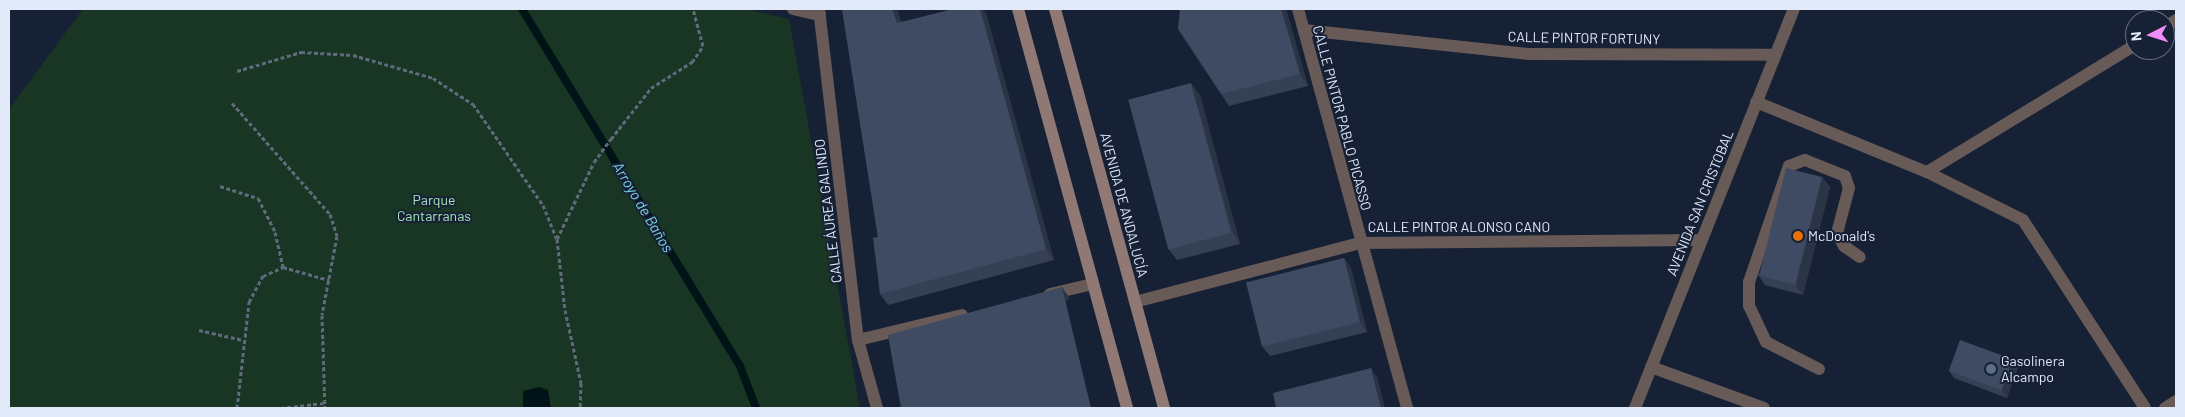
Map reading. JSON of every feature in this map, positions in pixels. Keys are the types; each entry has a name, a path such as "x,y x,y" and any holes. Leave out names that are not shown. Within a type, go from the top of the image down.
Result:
{"main road":[{"path":"1018,9 1127,408"},
{"name":"AVENIDA DE ANDALUCÍA","path":"1055,9 1164,408"}],"street":[{"path":"793,9 819,12"},
{"name":"CALLE PINTOR PABLO PICASSO","path":"1298,9 1360,243 1407,408"},
{"name":"AVENIDA SAN CRISTOBAL","path":"1635,408 1700,240 1794,9"},
{"name":"CALLE ÁUREA GALINDO","path":"819,12 858,340 877,408"},
{"name":"CALLE PINTOR FORTUNY","path":"1304,30 1530,54 1775,55"},
{"path":"1927,172 2125,51"},
{"path":"1756,102 1927,172 2023,220 2145,408"},
{"path":"1819,369 1766,342 1749,306 1749,282 1789,166 1805,160 1845,176 1849,188 1837,233 1844,246 1860,256"},
{"name":"CALLE PINTOR ALONSO CANO","path":"1135,302 1360,243 1700,240"},
{"path":"1037,297 1094,284"},
{"path":"858,340 981,311"},
{"path":"1651,368 1764,408"},
{"path":"2165,408 2176,401"}],"path":[{"path":"557,239 594,162 611,139 651,88 692,62 703,46 693,9"},
{"path":"237,72 301,52 353,55 433,78 473,104 543,205 557,239 565,310 581,383 580,408"},
{"path":"232,103 330,214 337,236 322,315 324,408"},
{"path":"220,186 258,198 275,232 283,267"},
{"path":"237,408 243,340 249,302 263,276 283,267 329,280"},
{"path":"199,330 243,340"},
{"path":"281,408 324,403"}],"green space":[{"name":"Parque Cantarranas","path":"83,9 745,9 789,19 860,408 9,408 9,109"}],"shaded area":[{"path":"539,387 548,390 551,408 523,408 523,391"}],"building":[{"path":"842,9 892,9 897,23 953,9 980,9 1046,249 880,294 873,238 878,237"},
{"path":"1180,9 1281,9 1300,74 1221,94 1178,29"},
{"path":"1191,83 1231,233 1168,250 1128,100"},
{"name":"McDonald's","path":"1786,168 1822,177 1795,285 1759,276"},
{"path":"1344,258 1360,322 1262,346 1246,282"},
{"path":"1062,287 1091,408 901,408 888,335"},
{"path":"1960,340 2013,359 2001,390 1949,371"},
{"path":"1371,368 1381,408 1276,408 1273,393"}],"waterway":[{"name":"Arroyo de Baños","path":"522,9 740,366 756,408"}],"place":[{"name":"McDonald's","path":"1798,236"},
{"name":"Gasolinera Alcampo","path":"1991,369"}]}
